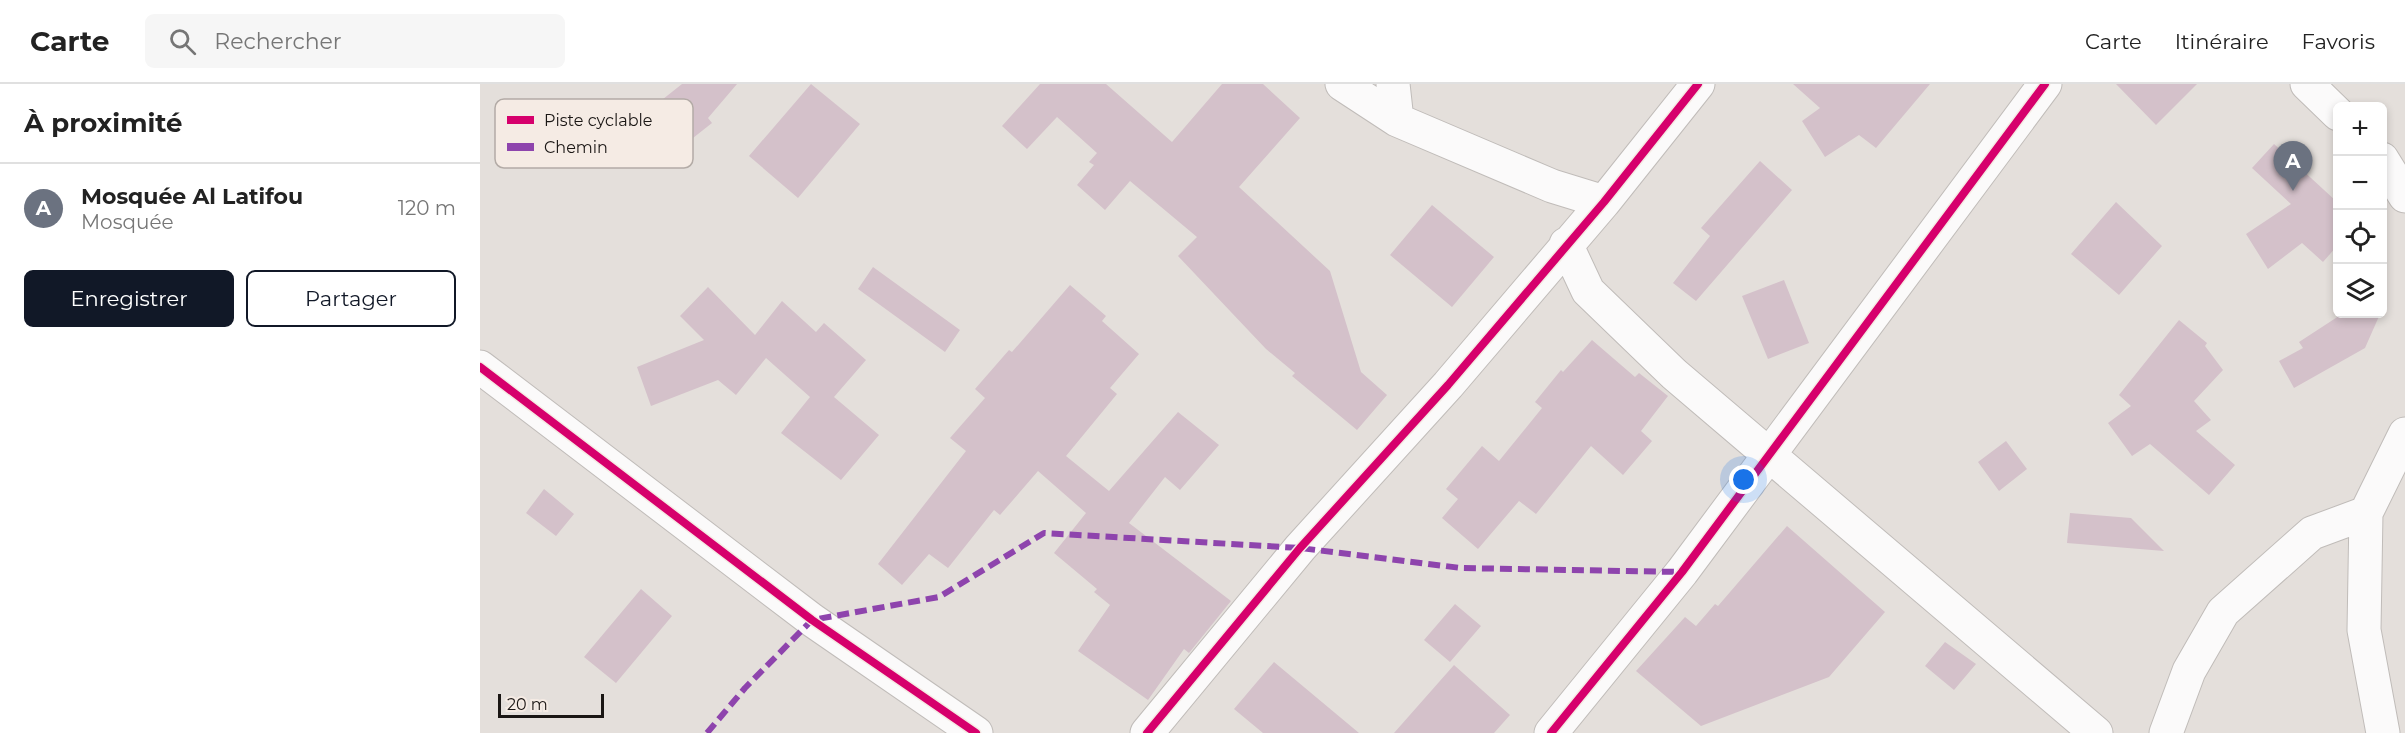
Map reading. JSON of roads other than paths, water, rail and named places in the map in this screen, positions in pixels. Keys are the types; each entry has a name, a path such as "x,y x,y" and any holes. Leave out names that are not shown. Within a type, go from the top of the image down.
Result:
{"street":[{"path":"1342,84 1397,120 1552,186 1604,202"},
{"path":"1393,84 1397,120"},
{"path":"1147,733 1300,548 1448,386 1566,244 1604,202 1698,84"},
{"path":"1551,733 1682,572 2045,84"},
{"path":"2307,84 2333,110"},
{"path":"2387,167 2405,196"},
{"path":"1566,244 1588,291 1674,374 1771,454 2096,733"},
{"path":"480,368 812,620 976,733"},
{"path":"2383,733 2364,630 2366,513 2405,434"},
{"path":"2166,733 2189,671 2223,612 2312,533 2366,513"}],"place":[{"name":"Mosquée Al Latifou","path":"2293,191"}]}
